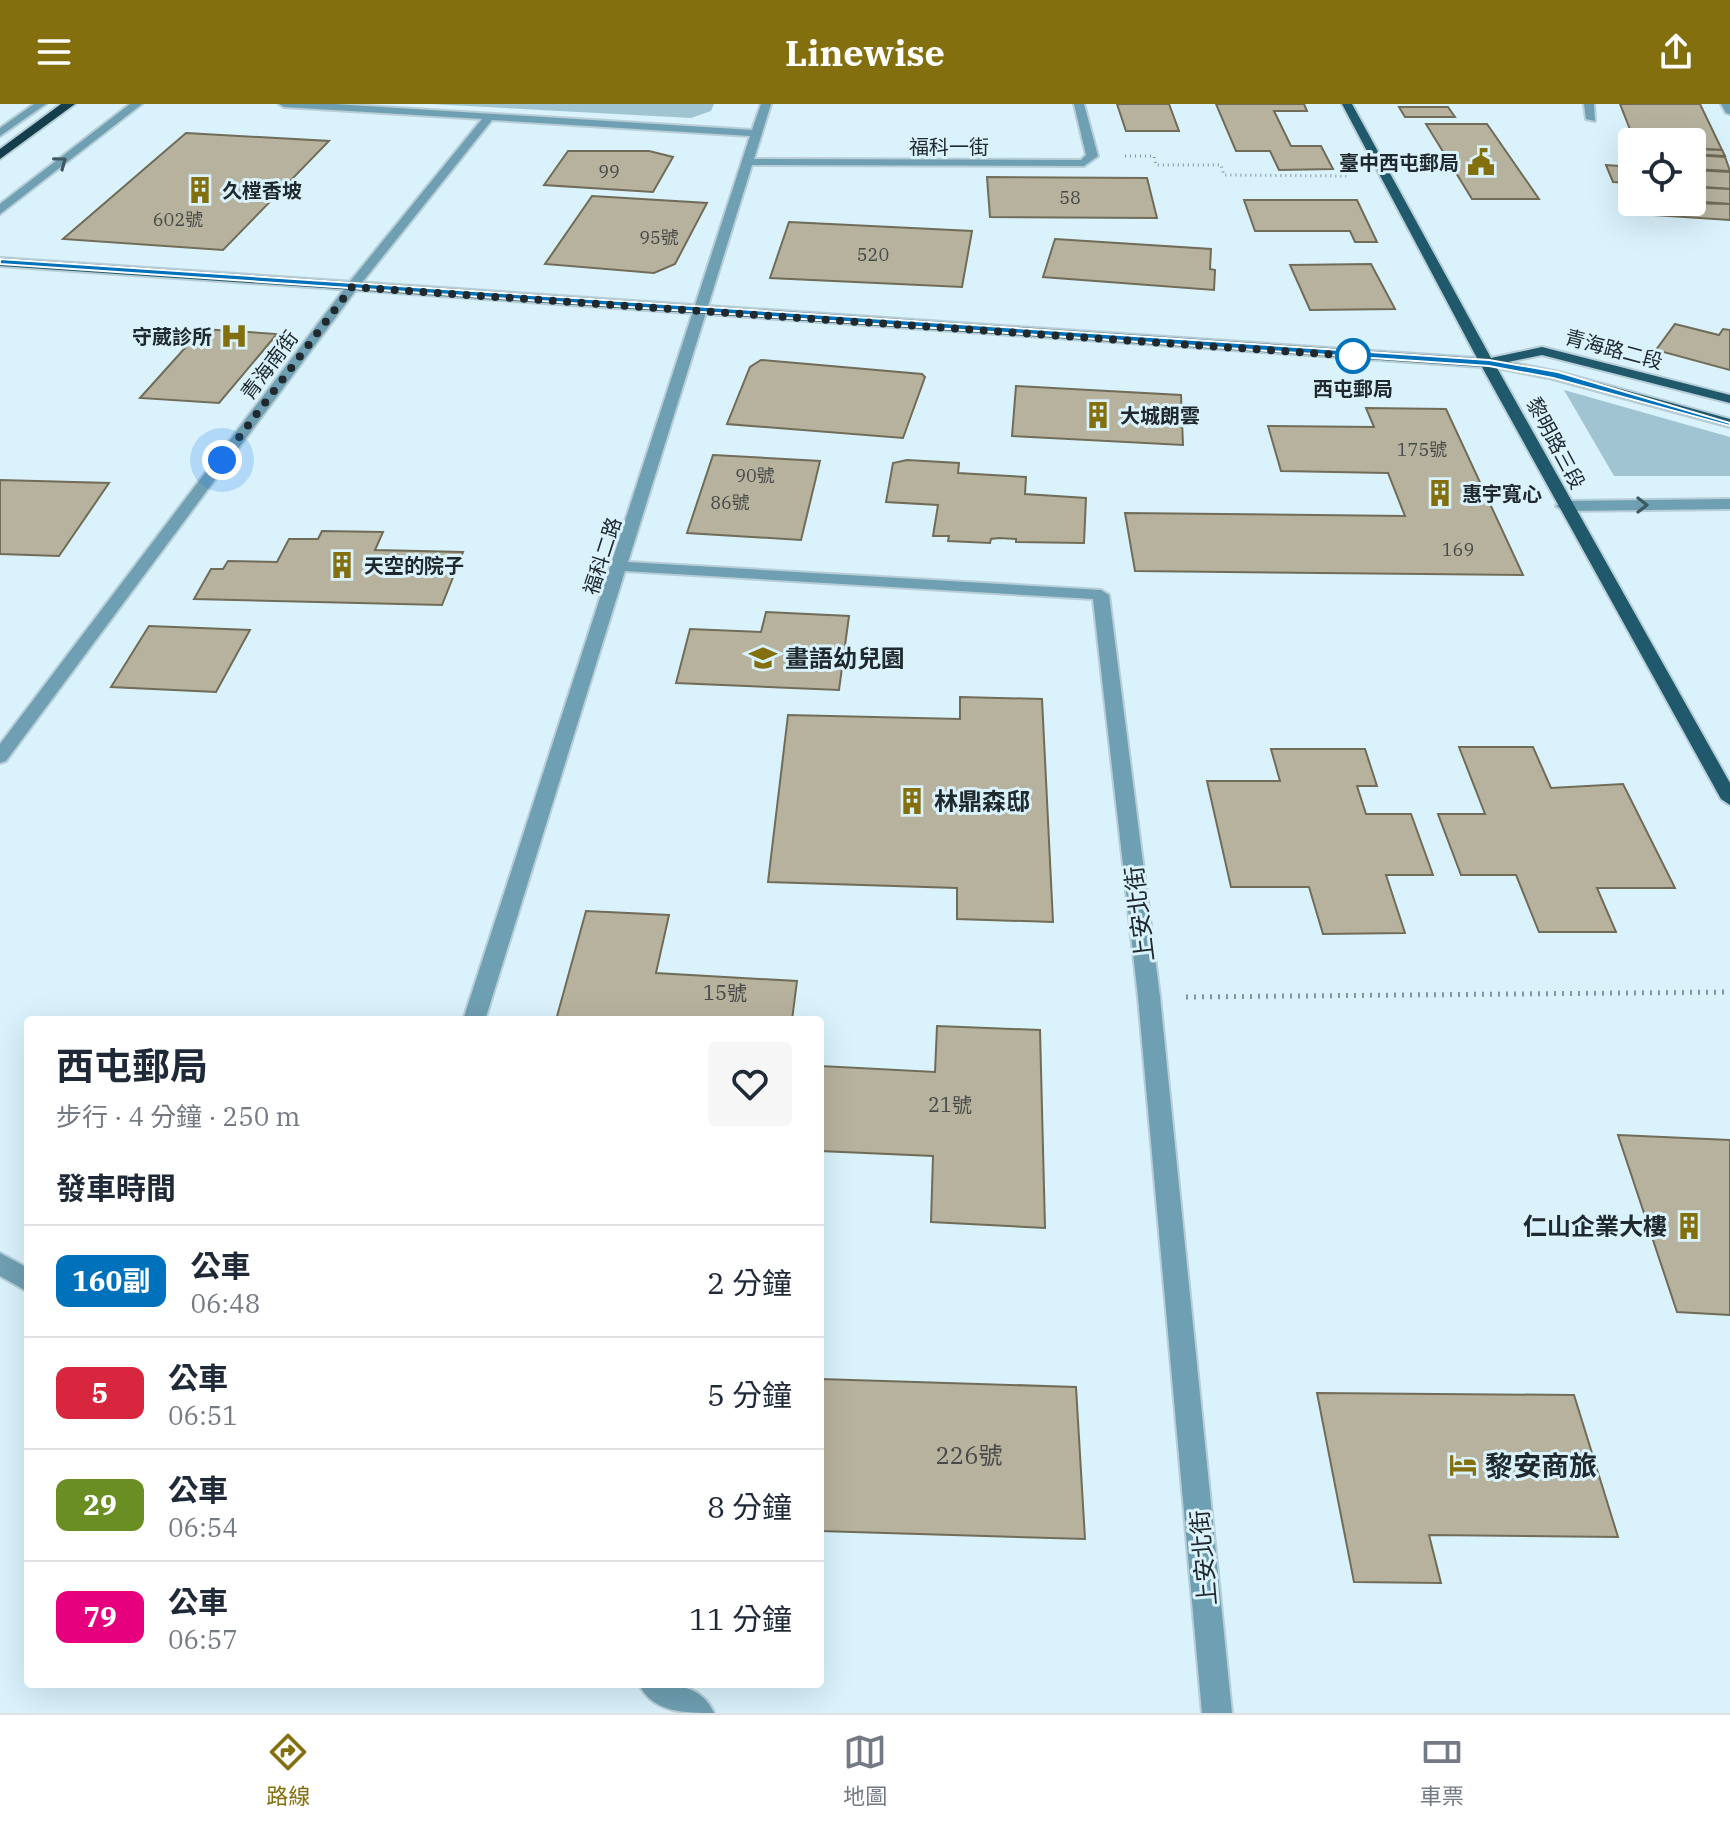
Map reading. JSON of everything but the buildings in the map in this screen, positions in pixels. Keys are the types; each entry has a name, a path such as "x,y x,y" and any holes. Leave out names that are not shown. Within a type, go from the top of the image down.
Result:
{"highway":[{"path":"0,155 69,104"}],"main road":[{"name":"黎明路三段","path":"1347,104 1564,506 1730,799"},
{"name":"青海路二段","path":"0,262 699,312 1489,363 1554,375 1730,423"},
{"name":"青海路二段","path":"1489,363 1542,351 1730,399"}],"street":[{"path":"0,118 20,104"},
{"path":"0,133 41,104"},
{"path":"0,210 137,104"},
{"path":"284,104 756,133"},
{"name":"福科二路","path":"475,1016 766,104"},
{"path":"1079,104 1092,156"},
{"path":"1589,104 1591,119"},
{"path":"1726,104 1730,111"},
{"name":"青海南街","path":"0,757 352,287 490,116"},
{"name":"福科一街","path":"747,162 1069,165 1084,163 1092,156"},
{"path":"1564,506 1730,504"},
{"name":"上安北街","path":"620,566 1101,595 1149,997 1217,1713"},
{"path":"0,1263 24,1278"},
{"path":"660,1688 699,1713"}],"path":[{"path":"1092,156 1154,156 1156,165 1221,165 1224,175 1387,176"},
{"path":"1149,997 1730,992"}],"shaded area":[{"path":"431,104 714,104 711,111 691,118"},
{"path":"1564,390 1730,437 1730,476 1614,476"}],"bus line":[{"name":"160副","path":"0,262 699,312 1489,363 1554,375 1730,423"}],"place":[{"name":"臺中西屯郵局","path":"1481,162"},
{"name":"久樘香坡","path":"200,190"},
{"name":"守葳診所","path":"234,336"},
{"name":"西屯郵局","path":"1353,356"},
{"name":"大城朗雲","path":"1098,415"},
{"name":"惠宇寬心","path":"1440,493"},
{"name":"天空的院子","path":"342,565"},
{"name":"畫語幼兒園","path":"763,658"},
{"name":"林鼎森邸","path":"912,801"},
{"name":"仁山企業大樓","path":"1689,1226"},
{"name":"黎安商旅","path":"1463,1465"}],"route":[{"path":"222,460 352,287 1353,356"}]}
